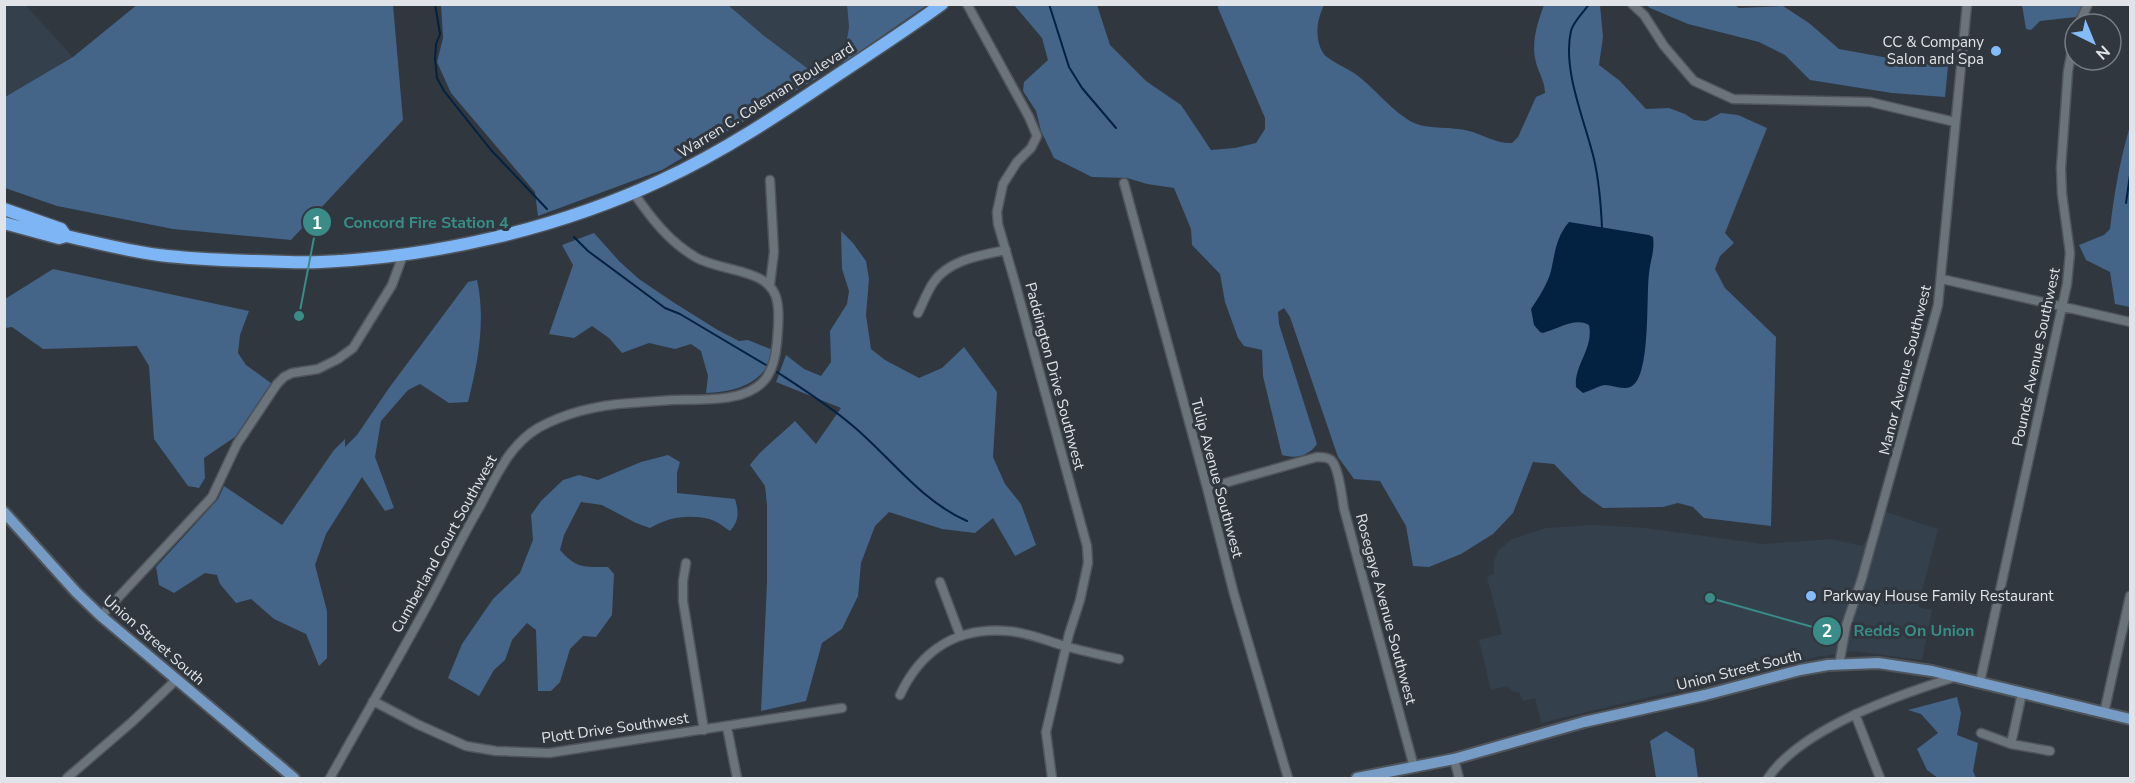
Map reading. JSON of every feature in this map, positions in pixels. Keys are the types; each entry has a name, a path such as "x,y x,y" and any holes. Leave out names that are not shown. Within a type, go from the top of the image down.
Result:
{"highway":[{"name":"Warren C. Coleman Boulevard","path":"4,223 59,238 66,236 157,255 195,259 317,262 403,255 500,237 552,222 663,180 748,132 812,92 942,4"},
{"name":"Warren C. Coleman Boulevard","path":"4,209 61,229 66,236"}],"main road":[{"name":"Union Street South","path":"4,512 101,616 294,778"},
{"name":"Union Street South","path":"1357,778 1454,759 1584,722 1705,695 1800,670 1839,664 1878,663 1956,676 2130,719"}],"street":[{"name":"Paddington Drive Southwest","path":"967,4 1029,117 1037,136 1031,148 1017,162 1003,184 997,212 998,224 1087,546 1086,572 1046,732 1052,778"},
{"path":"1632,4 1644,15 1664,46 1694,81 1733,99 1870,102 1955,122"},
{"name":"Manor Avenue Southwest","path":"1839,664 1846,626 1862,578 1938,305 1967,4"},
{"name":"Pounds Avenue Southwest","path":"1980,682 2070,267 2061,168 2068,72"},
{"path":"633,192 666,234 698,258 718,267 763,279 770,284 774,252 770,180"},
{"name":"Tulip Avenue Southwest","path":"1124,183 1234,594 1288,778"},
{"path":"918,313 933,282 943,272 979,255 1006,249"},
{"path":"101,616 212,497 237,444 284,376 318,369 353,348 392,285 403,255"},
{"path":"1942,279 2130,322"},
{"name":"Cumberland Court Southwest","path":"330,778 436,590 501,465 512,452 537,429 570,412 629,403 728,398 760,384 766,378 776,357 779,323 777,302 770,284"},
{"name":"Rosegaye Avenue Southwest","path":"1207,488 1317,457 1331,460 1336,467 1344,509 1414,767"},
{"path":"686,563 682,581 683,601 704,730"},
{"path":"940,582 960,635"},
{"path":"2104,713 2130,596"},
{"path":"900,695 920,663 950,640 960,635 981,631 1008,631 1119,659"},
{"path":"1768,778 1777,766 1799,746 1856,714 1956,676"},
{"path":"67,778 140,715 176,680"},
{"path":"2011,744 2022,693"},
{"name":"Plott Drive Southwest","path":"373,701 447,739 466,746 496,751 549,753 842,708"},
{"path":"1856,714 1880,778"},
{"path":"727,727 737,778"},
{"path":"1981,733 2011,744 2050,751"},
{"path":"1454,759 1459,778"}],"shaded area":[{"path":"138,4 393,5 403,120 291,240 173,229 57,206 5,188 5,97 73,57"},
{"path":"847,4 927,5 843,63 849,27"},
{"path":"1733,4 1739,8 1783,6 1809,23 1839,49 1894,59 1949,56 1945,97 1892,93 1810,80 1785,55 1759,42 1688,24 1646,5"},
{"path":"2022,4 2083,5 2079,12 2063,12 2063,18 2040,21 2031,30 2026,29"},
{"path":"4,5 25,5 73,57 5,97"},
{"path":"441,5 728,5 763,35 819,77 662,170 538,216 535,192 451,93 437,62 443,38"},
{"path":"728,5 847,5 849,27 843,63 819,77 763,35"},
{"path":"1014,5 1097,5 1110,45 1146,81 1181,105 1211,150 1256,143 1265,129 1265,118 1218,5 1324,5 1318,29 1318,41 1323,53 1354,73 1406,119 1421,125 1462,130 1496,141 1512,143 1518,137 1536,97 1545,93 1534,50 1537,27 1544,5 1600,5 1603,37 1599,65 1620,81 1646,109 1669,108 1694,120 1706,121 1721,113 1738,115 1767,128 1725,233 1734,243 1720,256 1715,269 1725,288 1776,337 1771,526 1704,518 1693,507 1678,503 1663,507 1603,508 1582,493 1554,464 1533,462 1513,513 1493,534 1461,554 1429,567 1413,566 1406,526 1380,481 1354,479 1338,457 1290,317 1284,308 1278,312 1279,324 1317,444 1306,454 1292,457 1282,455 1263,376 1262,350 1244,346 1238,338 1225,302 1220,274 1192,245 1191,229 1174,188 1127,178 1092,177 1054,158 1041,131 1036,111 1023,91 1024,82 1048,60 1042,38"},
{"path":"2130,126 2130,307 2115,304 2110,272 2086,260 2079,245 2104,235 2110,229 2118,177"},
{"path":"1569,222 1653,237 1645,351 1638,379 1632,386 1622,388 1605,385 1583,393 1576,387 1576,379 1589,341 1589,325 1578,322 1566,324 1543,333 1534,325 1531,309 1547,281 1559,239"},
{"path":"841,231 866,261 869,279 866,315 871,349 885,360 919,378 942,368 964,347 997,392 993,457 1005,484 1021,504 1036,545 1015,556 993,518 975,533 942,529 889,512 875,526 861,563 858,596 842,629 822,643 806,701 761,711 767,583 767,505 765,486 750,465 795,421 816,444 841,408 776,382 786,355 804,369 821,376 831,362 830,331 847,304 849,291 842,269"},
{"path":"594,233 639,279 673,302 739,341 748,340 773,350 764,370 757,378 739,388 706,393 708,376 701,351 691,344 675,349 649,343 622,353 609,338 592,326 574,338 549,334 573,265 562,245"},
{"path":"53,269 249,311 240,335 238,353 246,365 271,383 235,437 204,458 205,478 199,488 188,486 154,439 149,366 137,346 43,349 12,327 5,328 5,299"},
{"path":"477,280 481,310 480,341 468,402 449,403 420,384 408,390 381,421 375,457 394,508 385,511 362,477 326,534 315,565 327,611 327,658 319,666 306,634 274,619 251,599 236,603 220,584 217,575 205,573 174,593 159,585 156,567 218,499 224,486 282,525 334,450 345,439 345,447 357,435 468,282"},
{"path":"668,455 680,462 677,473 677,493 735,499 737,516 730,531 712,520 694,517 671,519 650,528 602,505 581,502 564,535 560,550 576,564 587,567 608,567 614,574 612,615 596,637 583,636 570,649 560,682 551,691 538,691 536,630 527,623 512,640 505,660 494,670 479,696 448,678 462,644 493,599 520,573 533,540 531,515 541,501 563,480 579,475 598,480 641,462"},
{"path":"1877,509 1938,529 1918,607 1932,610 1922,660 1853,651 1817,657 1541,723 1535,698 1523,701 1519,692 1514,692 1507,686 1491,690 1479,640 1502,634 1487,577 1494,574 1494,561 1498,551 1512,539 1546,528 1595,525 1645,528 1763,544 1831,539 1862,546 1867,539"},
{"path":"1957,697 1961,713 1957,735 1978,743 1973,771 1976,778 1938,778 1927,770 1917,749 1938,733 1921,714 1908,710"},
{"path":"1666,731 1694,749 1698,778 1656,778 1650,741"}],"waterway":[{"path":"435,4 440,34 436,44 435,59 437,78 444,91 491,150 547,209"},
{"path":"1049,4 1069,67 1082,88 1116,128"},
{"path":"1589,4 1572,28 1569,46 1572,79 1596,167 1602,228"},
{"path":"2126,203 2130,175"},
{"path":"574,237 588,251 665,308 680,314 766,365"},
{"path":"777,372 844,419 935,502 967,521"}],"place":[{"name":"CC & Company Salon and Spa","path":"1996,51"},
{"name":"Concord Fire Station 4","path":"299,316"},
{"name":"Parkway House Family Restaurant","path":"1811,596"},
{"name":"Redds On Union","path":"1710,598"}]}
